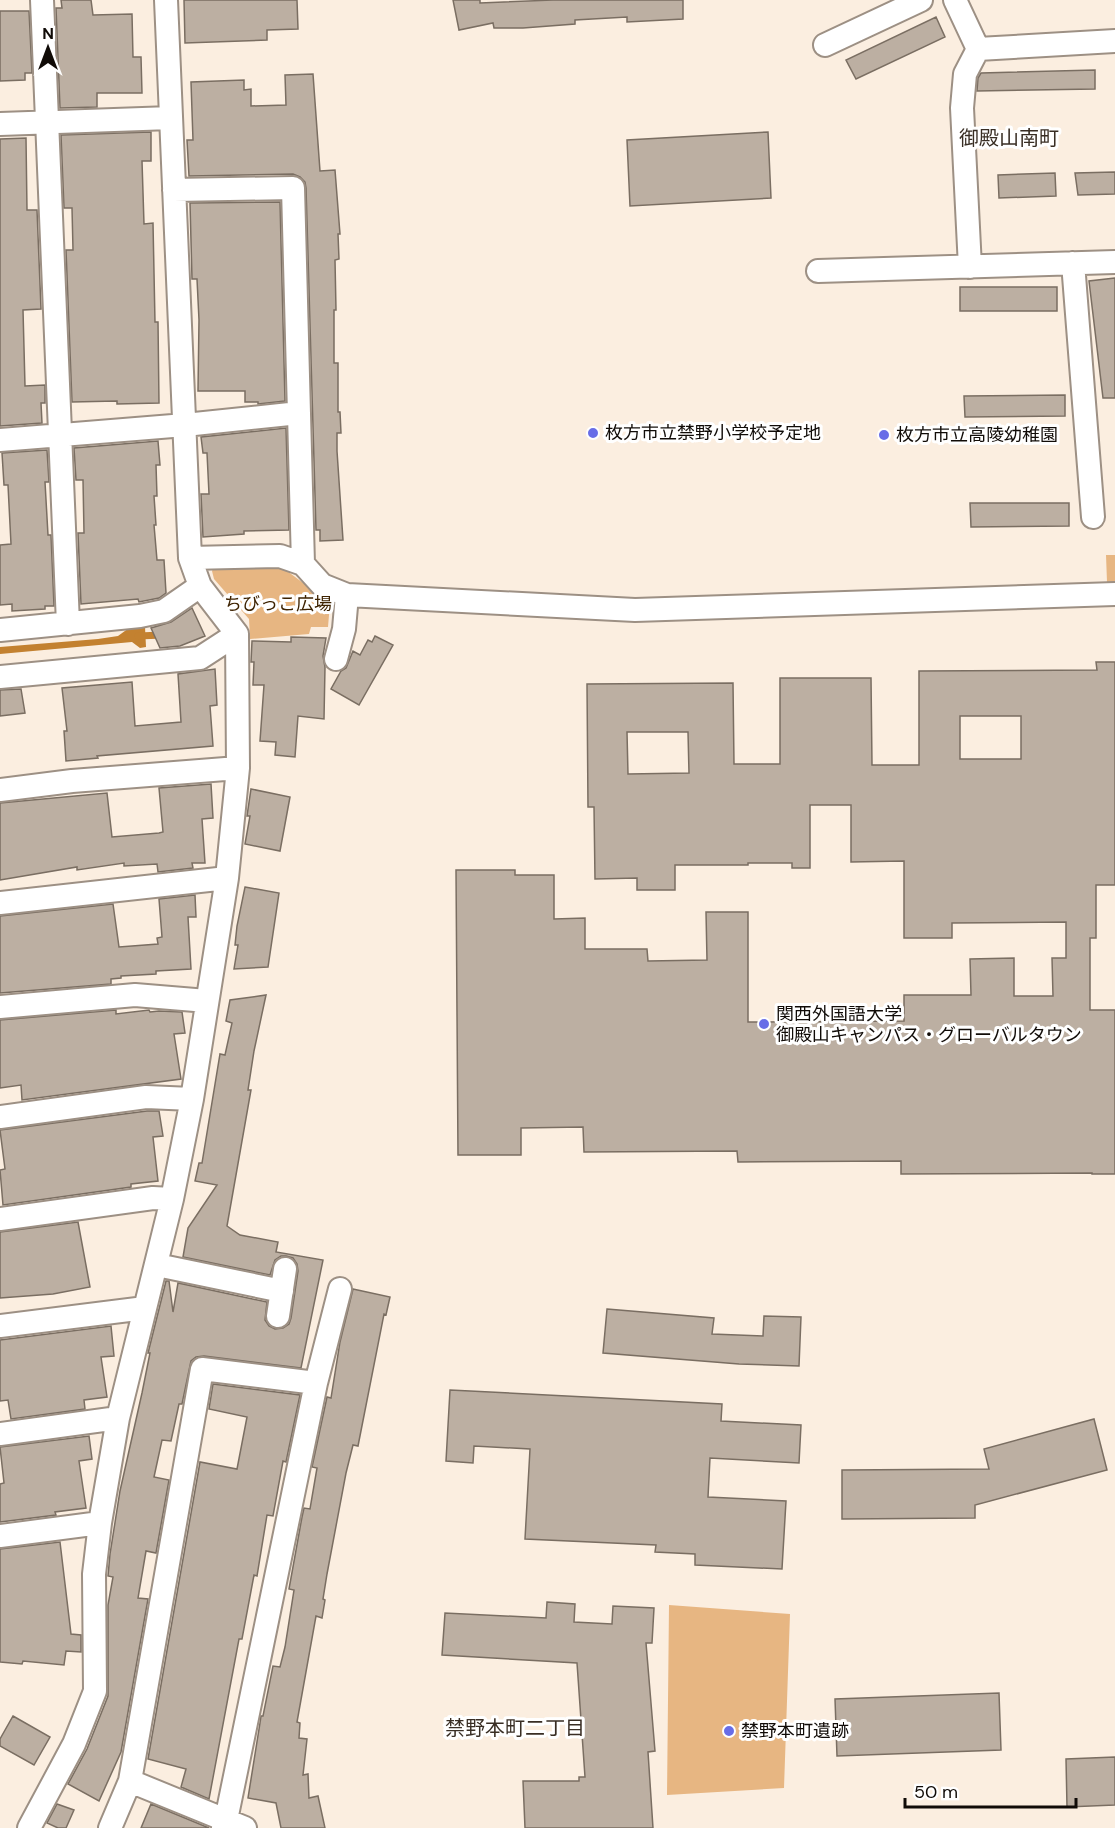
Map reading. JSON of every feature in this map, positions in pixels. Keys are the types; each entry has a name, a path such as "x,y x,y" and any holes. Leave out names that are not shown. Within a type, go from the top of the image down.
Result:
{"street":[{"path":"42,0 68,624"},
{"path":"29,1828 74,1744 94,1691 94,1574 100,1523 118,1418 144,1308 157,1265 192,1099 227,878 238,768 237,634 200,586 190,558 166,0"},
{"path":"825,45 921,0"},
{"path":"955,0 978,49"},
{"path":"978,49 1115,41"},
{"path":"970,267 962,108 965,74 978,49"},
{"path":"0,124 171,118"},
{"path":"174,190 293,188 303,564"},
{"path":"818,271 1115,262"},
{"path":"1073,263 1093,517"},
{"path":"0,440 299,413"},
{"path":"190,558 280,556 303,564 322,585 347,595 636,610 1115,594"},
{"path":"0,630 140,616 164,611 200,586"},
{"path":"336,659 344,629 347,595"},
{"path":"0,677 200,658 237,634"},
{"path":"0,790 72,781 238,768"},
{"path":"0,903 227,878"},
{"path":"0,1007 135,995 207,1001"},
{"path":"0,1117 146,1097 192,1099"},
{"path":"0,1220 153,1198 172,1199"},
{"path":"157,1265 284,1280 278,1316"},
{"path":"130,1780 231,1825 316,1383 340,1289"},
{"path":"0,1326 144,1308"},
{"path":"110,1828 130,1780 202,1369 316,1383"},
{"path":"0,1434 118,1418"},
{"path":"0,1536 100,1523"}],"green space":[{"path":"1106,555 1115,555 1115,582 1107,582"},
{"name":"ちびっこ広場","path":"275,562 330,603 328,627 311,627 309,634 250,639 249,619 214,579 212,571 215,565"},
{"path":"669,1605 790,1614 784,1788 667,1795"}],"shaded area":[{"path":"145,627 146,647 140,648 132,642 0,654 0,647 98,639 118,636 129,628"}],"building":[{"path":"61,0 91,0 93,15 132,14 133,57 141,57 142,93 97,93 97,107 60,108 56,8 62,8"},
{"path":"184,0 297,0 298,29 267,30 267,40 185,43"},
{"path":"453,0 480,0 480,3 553,0 683,0 683,19 627,22 627,17 575,20 575,24 523,28 494,28 493,23 459,30"},
{"path":"0,11 29,11 32,73 25,73 25,80 0,81"},
{"path":"936,17 945,37 856,79 846,60"},
{"path":"1095,70 1095,89 977,91 978,78 981,73"},
{"path":"313,74 320,171 335,170 340,234 338,234 339,259 335,260 334,363 338,363 338,412 340,412 341,433 337,433 337,451 343,540 320,541 320,530 316,530 305,182 293,174 189,176 187,140 193,140 191,82 244,80 244,90 251,89 251,106 286,105 285,75"},
{"path":"151,132 151,161 142,161 144,224 153,223 159,403 72,402 66,250 73,250 72,208 64,208 61,135"},
{"path":"768,132 771,198 630,206 627,140"},
{"path":"26,138 27,210 37,210 41,309 23,310 25,386 45,385 45,403 41,403 42,423 0,426 0,139"},
{"path":"1115,172 1115,194 1078,195 1075,173"},
{"path":"1055,173 1056,196 999,198 998,175"},
{"path":"280,202 285,401 258,404 258,402 245,402 245,391 198,391 199,320 197,279 192,279 190,203"},
{"path":"1115,278 1115,398 1103,398 1089,281"},
{"path":"960,287 1057,287 1057,311 960,311"},
{"path":"1065,395 1065,416 965,417 964,396"},
{"path":"286,428 289,530 244,531 244,534 203,537 201,494 209,494 207,453 203,453 201,437"},
{"path":"158,441 160,465 156,465 157,496 154,496 156,525 154,525 157,560 164,560 166,593 159,598 139,602 138,599 81,604 78,533 84,533 83,480 76,480 74,448"},
{"path":"47,450 49,482 45,482 48,535 51,535 54,606 45,606 45,609 12,611 12,604 0,605 0,545 11,544 8,485 4,485 2,453"},
{"path":"970,503 1069,503 1069,526 971,527"},
{"path":"192,608 205,636 180,646 160,648 151,628 171,622"},
{"path":"375,636 393,645 359,705 331,689 341,671 346,668 353,651 360,655 368,640 372,642"},
{"path":"291,637 326,638 323,656 325,667 324,719 298,716 295,757 275,755 276,742 260,741 264,685 253,685 254,662 251,662 252,641 291,642"},
{"path":"1096,662 1115,662 1115,885 1096,885 1096,938 1090,938 1090,1010 1115,1010 1115,1174 901,1174 901,1161 738,1162 737,1151 584,1152 583,1127 521,1128 521,1155 458,1155 456,870 515,870 515,875 554,875 554,919 585,918 585,949 647,949 648,961 707,960 706,912 748,912 748,1022 904,1021 904,995 971,995 970,959 1014,958 1014,996 1053,996 1052,958 1066,958 1066,922 952,923 952,938 904,938 904,861 851,862 851,805 810,805 810,868 792,868 792,863 675,865 675,890 637,890 637,878 595,879 594,807 588,807 587,684 733,683 734,764 780,764 780,678 871,678 872,765 919,765 919,671 1097,670","holes":["960,716 1021,716 1021,759 960,759","627,732 688,732 689,773 628,774"]},
{"path":"215,669 217,705 210,706 213,746 97,756 98,758 66,761 64,731 67,731 62,688 132,682 135,726 181,722 178,674"},
{"path":"21,689 25,713 0,716 0,690"},
{"path":"211,784 213,818 202,819 205,863 192,863 193,868 158,872 157,864 124,866 124,863 77,870 77,867 0,880 0,803 107,793 112,837 159,833 163,832 159,788"},
{"path":"251,789 290,797 280,851 245,844 250,816 247,816"},
{"path":"245,887 279,893 268,967 234,969 238,945 235,945 237,926"},
{"path":"195,895 196,917 188,917 191,969 121,976 121,978 111,979 111,984 0,993 0,916 113,904 119,947 158,944 157,938 162,937 159,899"},
{"path":"266,995 254,1051 248,1090 251,1090 227,1226 240,1235 278,1242 276,1252 323,1260 301,1368 204,1356 196,1357 191,1361 171,1441 162,1440 154,1477 169,1480 156,1553 146,1551 138,1598 148,1599 121,1752 99,1801 68,1784 87,1749 108,1696 108,1605 113,1577 108,1576 110,1554 120,1491 150,1353 148,1353 166,1281 169,1281 173,1312 178,1283 267,1302 265,1320 275,1329 289,1324 291,1318 298,1271 293,1258 281,1256 275,1260 270,1275 183,1257 188,1228 217,1185 195,1181 199,1163 202,1163 220,1054 225,1055 232,1023 226,1021 230,1000"},
{"path":"116,1010 116,1014 149,1010 150,1012 182,1012 185,1033 174,1034 181,1079 22,1100 21,1085 0,1088 0,1020"},
{"path":"159,1111 163,1136 153,1137 158,1181 3,1205 0,1170 5,1169 0,1130"},
{"path":"78,1222 90,1287 53,1294 0,1298 0,1232"},
{"path":"353,1289 390,1297 386,1315 384,1314 358,1446 353,1445 346,1473 327,1574 322,1618 316,1616 297,1722 300,1723 299,1738 307,1739 303,1775 308,1774 309,1798 318,1796 325,1828 281,1828 276,1803 248,1798 261,1716 263,1716 273,1666 280,1667 285,1647 294,1590 289,1589 302,1517 304,1508 310,1509 317,1468 312,1467 327,1397 331,1398 340,1342"},
{"path":"607,1309 714,1318 712,1334 763,1336 764,1316 801,1317 799,1366 739,1364 603,1353"},
{"path":"111,1326 114,1356 101,1357 107,1397 84,1400 85,1409 11,1419 8,1400 0,1401 0,1340"},
{"path":"213,1384 300,1395 286,1462 283,1461 273,1516 267,1515 257,1576 254,1575 242,1639 239,1639 209,1799 181,1787 186,1769 148,1759 200,1462 237,1469 247,1417 209,1409"},
{"path":"450,1390 722,1404 721,1421 801,1425 799,1463 710,1458 708,1497 786,1501 782,1569 695,1565 695,1554 655,1552 656,1545 525,1539 530,1449 474,1446 473,1463 446,1461"},
{"path":"1094,1419 1107,1470 975,1505 975,1518 842,1519 842,1470 989,1469 984,1449"},
{"path":"89,1436 92,1459 79,1461 86,1508 55,1512 56,1515 0,1522 0,1484 4,1483 0,1447"},
{"path":"60,1542 71,1634 81,1635 81,1652 66,1651 64,1665 23,1661 22,1664 0,1662 0,1549"},
{"path":"547,1602 575,1604 574,1622 612,1624 613,1606 654,1608 652,1643 646,1643 655,1751 648,1752 653,1828 525,1828 523,1781 579,1781 579,1777 585,1777 577,1663 442,1655 445,1613 546,1618"},
{"path":"999,1693 1001,1750 837,1756 835,1699"},
{"path":"13,1716 50,1737 34,1765 0,1746 0,1739"},
{"path":"1115,1757 1115,1805 1067,1807 1066,1759"},
{"path":"57,1804 74,1810 66,1828 58,1828 47,1823"},
{"path":"151,1804 209,1828 141,1828"}],"waterway":[{"path":"138,636 163,635"}],"place":[{"name":"枚方市立禁野小学校予定地","path":"593,433"},
{"name":"枚方市立高陵幼稚園","path":"884,435"},
{"name":"関西外国語大学 御殿山キャンパス・グローバルタウン","path":"764,1024"},
{"name":"禁野本町遺跡","path":"729,1731"}],"district":[{"name":"御殿山南町","path":"1009,138"},
{"name":"禁野本町二丁目","path":"515,1728"}]}
